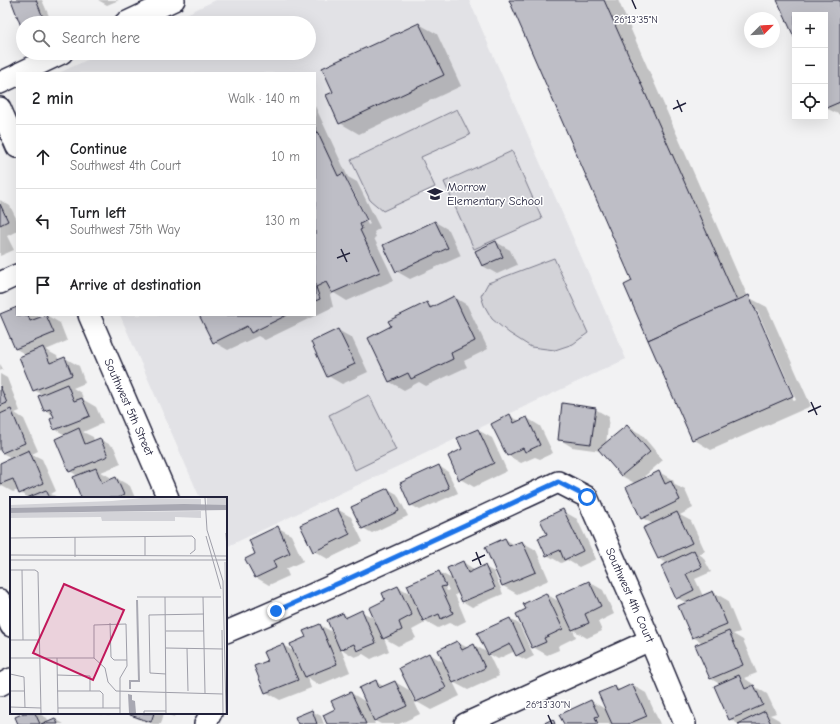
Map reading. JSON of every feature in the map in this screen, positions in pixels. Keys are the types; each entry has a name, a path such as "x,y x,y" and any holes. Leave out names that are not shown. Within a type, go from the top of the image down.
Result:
{"street":[{"path":"139,16 164,2"},
{"path":"22,72 47,60"},
{"path":"0,83 16,75"},
{"path":"0,108 16,145"},
{"path":"0,283 16,275"},
{"name":"Southwest 5th Street","path":"89,316 168,497"},
{"name":"Southwest 4th Court","path":"227,632 348,579 558,482 587,497 685,724"},
{"path":"0,600 10,624"},
{"path":"465,724 650,640"},
{"path":"0,685 10,680"},
{"path":"205,724 210,714"}],"shaded area":[{"name":"Morrow Elementary School","path":"216,0 469,0 626,359 227,547 227,497 200,497 120,316 316,316 316,72 61,72 87,60 316,60 316,16 182,16"},
{"path":"457,109 470,135 421,157 435,187 383,211 370,200 351,160"},
{"path":"512,151 542,219 474,249 444,182"},
{"path":"554,258 588,333 573,344 555,350 531,347 509,333 492,319 481,296 488,283"},
{"path":"369,395 396,450 355,470 329,415"}],"building":[{"path":"11,0 36,0 42,16 17,16"},
{"path":"509,0 604,0 737,301 648,340 624,285 632,281"},
{"path":"777,0 840,0 840,102 828,107 828,12 792,12 792,32"},
{"path":"419,23 444,75 339,124 326,95 333,92 322,68"},
{"path":"316,129 338,176 343,173 367,220 360,224 362,229 360,230 380,272 332,293 326,282 316,287"},
{"path":"0,204 8,221 0,225"},
{"path":"435,221 448,248 396,272 383,245"},
{"path":"496,241 503,257 482,266 475,251"},
{"path":"316,287 320,299 316,301"},
{"path":"749,295 793,396 692,440 648,340"},
{"path":"454,296 475,341 451,353 453,359 411,379 408,373 389,382 368,338 391,326 388,321 427,302 430,308"},
{"path":"16,307 16,316 28,316 30,321 46,316 54,333 15,349 0,314"},
{"path":"200,316 285,316 251,333 247,326 213,343"},
{"path":"338,329 355,364 327,377 311,342"},
{"path":"43,347 50,363 65,357 72,375 33,391 19,357"},
{"path":"67,384 74,401 82,398 90,416 54,430 50,419 54,417 50,409 44,411 38,396"},
{"path":"0,386 7,403 0,406"},
{"path":"562,403 596,408 591,444 558,440"},
{"path":"11,409 25,443 2,453 0,450 0,414"},
{"path":"510,414 514,423 527,417 540,445 525,452 523,448 507,456 491,424"},
{"path":"627,425 650,452 621,476 598,449"},
{"path":"79,428 85,444 100,438 108,456 69,472 55,439"},
{"path":"478,429 494,463 459,480 448,456 462,449 457,438"},
{"path":"29,450 43,483 19,494 13,479 0,484 0,463"},
{"path":"439,465 449,488 410,506 400,483"},
{"path":"96,468 102,483 116,477 124,495 120,497 81,497 73,477"},
{"path":"659,471 665,484 671,481 680,500 641,519 626,487"},
{"path":"388,488 399,511 362,529 351,507 362,502 361,500"},
{"path":"46,490 50,497 29,497"},
{"path":"337,508 350,534 313,552 300,525"},
{"path":"563,509 583,551 564,560 560,550 546,556 538,538 547,534 540,520"},
{"path":"677,512 692,543 658,559 643,528"},
{"path":"278,526 290,553 273,561 276,568 255,578 245,559 255,554 249,540"},
{"path":"505,538 509,546 522,541 536,572 502,586 485,547"},
{"path":"694,550 702,567 686,574 694,590 676,599 661,566"},
{"path":"463,561 468,573 485,565 495,588 462,602 447,568"},
{"path":"439,571 446,586 441,587 453,613 441,619 439,614 423,621 407,585"},
{"path":"589,581 601,606 585,614 589,623 572,630 556,596"},
{"path":"398,586 412,615 399,622 402,630 383,639 369,608 385,600 382,593"},
{"path":"713,591 727,624 692,638 678,606"},
{"path":"546,593 563,629 544,638 546,642 532,648 516,614 526,609 523,604"},
{"path":"362,610 376,643 357,651 354,644 340,650 327,620 343,613 345,618"},
{"path":"510,618 525,651 516,656 510,644 488,655 477,633"},
{"path":"320,624 337,664 305,677 290,644 306,637 303,631"},
{"path":"729,631 743,665 710,679 695,645"},
{"path":"457,641 462,650 474,644 485,668 453,683 438,650"},
{"path":"283,644 298,680 265,693 254,666 267,661 263,652"},
{"path":"429,653 446,688 416,702 399,668"},
{"path":"739,675 745,689 754,685 763,705 729,720 714,686"},
{"path":"376,680 379,688 395,681 407,706 374,721 359,688"},
{"path":"632,684 647,716 628,724 612,724 598,693 615,686 617,691"},
{"path":"351,692 366,724 327,724 323,715 335,709 331,701"},
{"path":"591,700 599,716 595,717 598,724 564,724 559,715"},
{"path":"312,710 317,724 298,724 295,717"},
{"path":"765,711 771,724 738,724"},
{"path":"22,714 35,714 40,724 18,724 15,717"},
{"path":"130,714 154,714 151,722"},
{"path":"55,718 58,724 41,724"},
{"path":"553,719 555,724 542,724"}],"place":[{"name":"Morrow Elementary School","path":"435,194"}],"route":[{"path":"276,611 558,482 587,497"}]}
